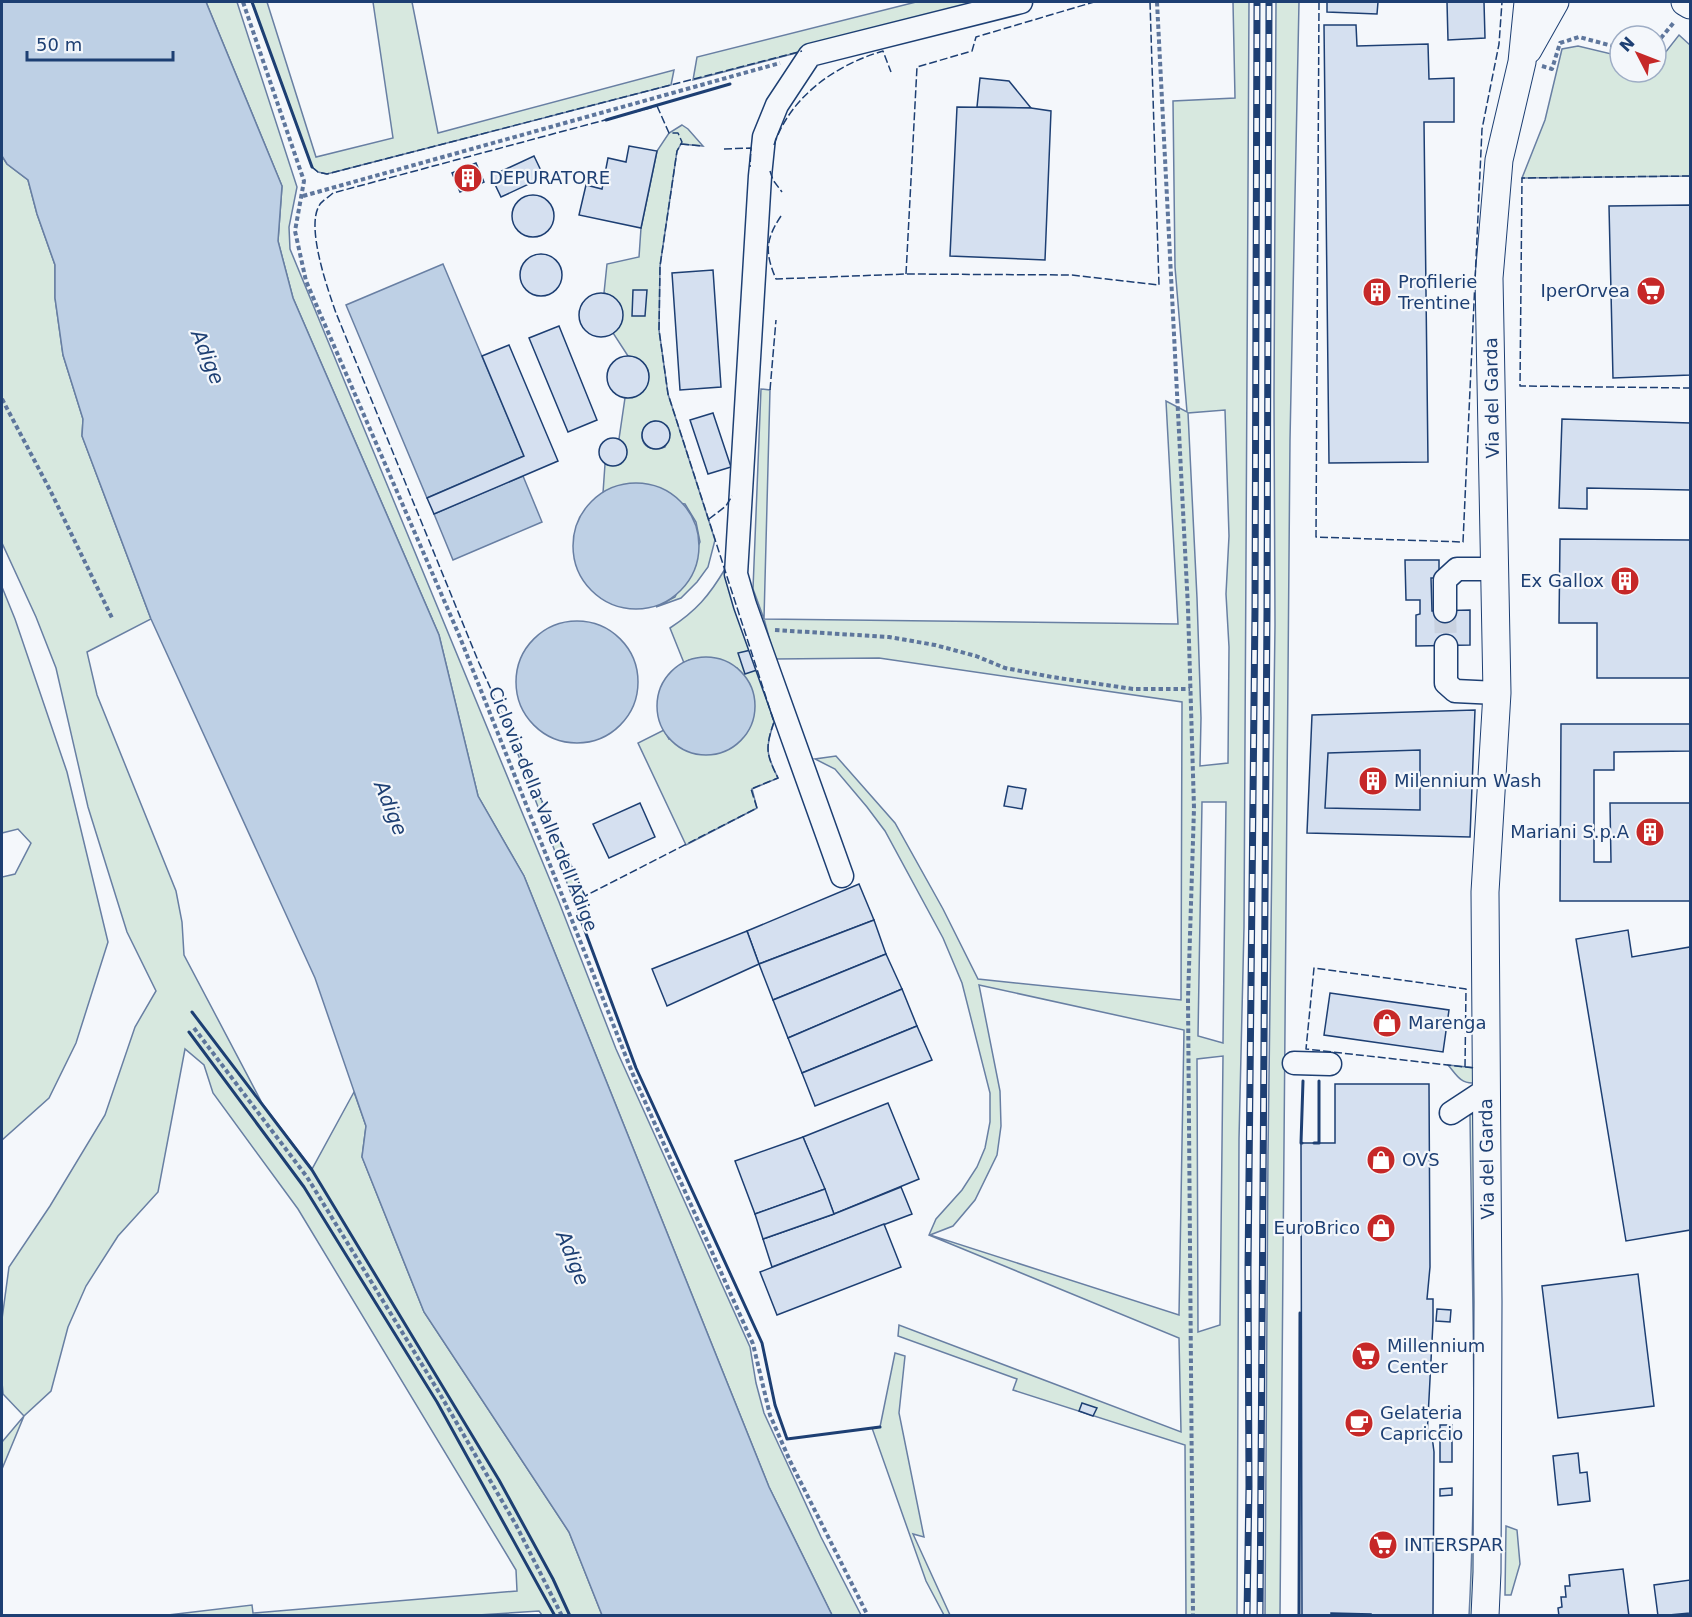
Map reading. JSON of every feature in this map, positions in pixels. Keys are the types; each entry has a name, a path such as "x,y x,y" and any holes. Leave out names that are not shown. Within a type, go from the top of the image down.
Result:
{"main road":[{"name":"Via del Garda","path":"1497,1616 1501,1521 1497,697 1489,279 1499,160 1522,62 1528,2"},
{"name":"Via del Garda","path":"1522,62 1555,2"},
{"name":"Via del Garda","path":"1485,1616 1488,1302 1485,892 1497,697"}],"lane":[{"path":"842,876 753,629 736,574 764,137 777,105 810,55 1021,2"},
{"path":"1445,611 1445,580 1457,569 1495,569"},
{"path":"1446,646 1446,683 1455,691 1497,697"},
{"path":"1294,1063 1330,1064"},
{"path":"1451,1113 1486,1090"}],"path":[{"name":"Ciclovia della Valle dell'Adige","path":"243,2 304,181 295,231 306,281 459,635 634,1077 753,1344 774,1424 790,1461 868,1616"},
{"path":"1156,2 1194,808 1188,999 1193,1616"},
{"path":"1668,30 1686,9"},
{"path":"303,196 810,55"},
{"path":"2,399 50,490 113,620"},
{"path":"753,629 889,637 935,645 976,656 1005,668 1052,677 1133,689 1190,690"},
{"path":"194,1028 307,1177 437,1389 516,1525 562,1616"}],"shaded area":[{"path":"206,2 237,2 297,187 289,227 290,249 559,902 616,1049 750,1347 764,1413 821,1537 861,1615 832,1615 769,1487 524,876 478,796 439,635 293,298 278,241 282,186"},
{"path":"252,2 267,2 316,157 393,138 373,2 412,2 438,133 674,70 671,85 327,174 318,172 312,167"},
{"path":"916,2 990,2 693,80 697,57"},
{"path":"1233,2 1249,2 1244,927 1239,1139 1237,1615 1186,1615 1185,1445 1013,1390 1017,1379 898,1336 899,1325 1181,1432 1179,1338 929,1235 936,1219 962,1190 977,1167 985,1148 990,1122 990,1093 962,983 943,938 885,831 835,769 815,759 836,756 895,823 943,909 978,979 1181,1000 1182,702 879,658 775,659 764,619 1178,624 1166,401 1187,412 1175,267 1173,101 1235,98","holes":["1225,410 1229,536 1226,594 1229,647 1228,763 1200,766 1201,718 1197,598 1188,413","1202,802 1226,802 1223,1043 1198,1036","979,985 1184,1030 1179,1315 930,1235 953,1226 975,1200 997,1155 1001,1126 1000,1091","1223,1056 1220,1325 1198,1332 1197,1059"]},
{"path":"1276,2 1299,2 1290,440 1280,1615 1265,1616 1275,625"},
{"path":"1679,35 1690,45 1690,176 1522,178 1545,120 1562,49 1578,46 1608,53 1608,84 1668,84 1668,49"},
{"path":"682,125 703,146 681,144 677,151 660,266 659,330 668,394 715,540 708,567 697,582 681,598 656,607 675,597 700,542 696,522 685,504 603,493 605,464 617,465 627,454 624,444 619,439 625,398 635,396 642,391 649,378 644,364 628,356 613,333 621,322 622,310 616,300 604,293 607,264 639,257 641,228 657,151 669,133","holes":["655,421 667,426 670,434 665,447 657,449 646,445 642,435 648,425"]},
{"path":"2,156 7,164 28,180 55,265 55,298 63,355 83,419 82,436 151,619 87,652 97,695 176,891 182,922 184,955 262,1103 312,1169 354,1092 366,1126 362,1157 424,1312 569,1532 602,1615 542,1615 539,1611 462,1616 168,1615 252,1605 253,1613 517,1591 516,1570 298,1209 213,1093 204,1065 185,1049 158,1192 118,1236 86,1286 68,1327 51,1391 24,1416 3,1394 2,1319 9,1267 50,1206 105,1115 135,1027 156,991 127,932 88,807 56,668 36,617 2,543"},
{"path":"761,389 770,390 764,619 753,589"},
{"path":"725,569 774,722 768,751 778,778 752,789 757,808 686,845 638,743 664,730 669,739 754,714 750,690 737,668 689,660 684,663 670,628 701,602"},
{"path":"2,587 67,772 108,942 76,1043 49,1098 2,1140 2,877 15,874 31,843 18,829 2,833"},
{"path":"503,715 585,896 575,904"},
{"path":"1448,1065 1476,1068 1474,1083 1462,1080"},
{"path":"1474,1113 1478,1615 1469,1616 1474,1428 1470,1115"},
{"path":"895,1353 905,1356 899,1413 924,1537 913,1534 950,1615 944,1615 926,1581 872,1428 880,1427"},
{"path":"24,1416 2,1469 2,1442"},
{"path":"1506,1526 1517,1530 1520,1564 1511,1595 1505,1595"}],"water":[{"name":"Adige","path":"2,2 206,2 282,186 278,241 293,298 439,635 478,796 524,876 769,1487 832,1615 602,1615 569,1532 424,1312 362,1157 366,1126 315,978 151,619 82,436 83,419 63,355 55,298 55,265 28,180 7,164 2,156"},
{"path":"443,264 524,456 427,498 346,305"},
{"path":"523,476 542,522 453,560 434,514"},
{"path":"636,483 660,487 681,501 695,522 699,546 695,570 681,591 660,605 636,609 612,605 591,591 577,570 573,546 577,522 591,501 612,487"},
{"path":"577,621 600,625 620,639 634,659 638,682 634,705 620,725 600,739 577,743 554,739 534,725 520,705 516,682 520,659 534,639 554,625"},
{"path":"706,657 725,661 740,672 751,687 755,706 751,725 740,740 725,751 706,755 687,751 672,740 661,725 657,706 661,687 672,672 687,661"}],"building":[{"path":"1327,2 1378,2 1377,14 1327,12"},
{"path":"1447,2 1484,2 1485,38 1448,40"},
{"name":"Profilerie Trentine","path":"1324,25 1356,25 1357,46 1428,44 1429,79 1454,78 1454,122 1424,122 1428,462 1329,463"},
{"path":"980,78 1009,81 1031,108 977,107"},
{"path":"957,107 1031,108 1051,111 1045,260 950,256"},
{"path":"629,146 657,151 641,228 579,215 586,185 602,189 608,158 626,162"},
{"path":"534,156 544,177 501,197 491,176"},
{"name":"DEPURATORE","path":"476,163 484,182 460,192 452,173"},
{"path":"533,195 548,201 554,216 548,231 533,237 518,231 512,216 518,201"},
{"name":"IperOrvea","path":"1690,205 1690,375 1613,378 1609,206"},
{"path":"541,254 549,255 556,260 561,267 561,283 556,290 549,295 541,296 533,295 526,290 521,283 520,275 521,267 526,260 533,255"},
{"path":"713,270 721,387 680,390 672,273"},
{"path":"633,290 647,290 645,316 632,316"},
{"path":"601,293 610,294 617,299 622,306 622,324 617,331 610,336 601,337 592,336 585,331 580,324 579,315 580,306 585,299 592,294"},
{"path":"559,326 597,420 568,432 529,338"},
{"path":"509,345 558,461 434,514 427,498 524,456 482,356"},
{"path":"628,356 643,362 649,377 643,392 628,398 613,392 607,377 613,362"},
{"path":"713,413 731,467 708,474 690,420"},
{"path":"1562,419 1690,423 1690,490 1587,488 1587,509 1559,508"},
{"path":"656,421 666,425 670,435 666,445 656,449 646,445 642,435 646,425"},
{"path":"613,438 623,442 627,452 623,462 613,466 603,462 599,452 603,442"},
{"name":"Ex Gallox","path":"1560,539 1690,540 1690,678 1597,678 1597,623 1559,623"},
{"path":"1405,560 1439,560 1439,578 1431,578 1432,611 1470,610 1470,645 1416,646 1416,615 1420,614 1420,600 1406,600"},
{"path":"751,650 757,670 745,674 738,653"},
{"path":"1475,710 1470,837 1307,833 1312,715"},
{"name":"Mariani S.p.A","path":"1561,724 1690,724 1690,751 1614,752 1614,770 1594,770 1594,862 1611,862 1610,803 1690,803 1690,901 1560,901"},
{"name":"Milennium Wash","path":"1420,750 1420,810 1325,808 1328,753"},
{"path":"1008,786 1026,789 1022,809 1004,806"},
{"path":"640,803 655,837 609,858 593,824"},
{"path":"859,884 874,920 759,964 747,931"},
{"path":"874,920 886,954 773,1000 759,964"},
{"path":"1628,930 1632,957 1690,947 1690,1230 1626,1241 1576,939"},
{"path":"747,931 759,964 667,1006 652,969"},
{"path":"886,954 902,989 788,1038 773,1000"},
{"path":"902,989 917,1026 802,1073 788,1038"},
{"name":"Marenga","path":"1330,993 1449,1010 1443,1052 1324,1035"},
{"path":"917,1026 932,1060 815,1106 802,1073"},
{"name":"Millennium Center","path":"1335,1084 1429,1084 1430,1267 1427,1299 1433,1299 1433,1322 1427,1437 1432,1436 1434,1452 1433,1616 1302,1616 1301,1143 1335,1143"},
{"path":"888,1103 919,1179 834,1214 803,1137"},
{"path":"803,1137 825,1189 755,1214 735,1161"},
{"path":"901,1187 912,1214 772,1267 763,1239"},
{"path":"825,1189 834,1214 763,1239 755,1214"},
{"path":"884,1224 901,1267 777,1315 760,1272"},
{"path":"1638,1274 1654,1406 1558,1418 1542,1286"},
{"path":"1437,1309 1451,1310 1450,1322 1436,1321"},
{"path":"1082,1403 1097,1408 1093,1416 1079,1411"},
{"path":"1440,1425 1452,1425 1452,1462 1440,1462"},
{"path":"1578,1453 1580,1473 1587,1472 1590,1501 1558,1505 1553,1456"},
{"path":"1452,1488 1452,1495 1440,1496 1440,1489"},
{"path":"1623,1569 1629,1616 1559,1616 1558,1608 1562,1607 1561,1597 1566,1597 1565,1586 1570,1586 1569,1575"},
{"path":"1690,1580 1690,1613 1658,1616 1654,1585"},
{"path":"1331,1613 1371,1614 1371,1616 1331,1616"}],"tunnel":[{"path":"1445,611 1446,646"}],"railway":[{"path":"1247,1616 1257,2"},
{"path":"1260,1616 1269,2"}],"fence":[{"path":"906,274 917,67 972,51 976,37 1094,2"},
{"path":"781,216 772,232 768,247 776,279 906,274 1072,275 1159,285 1150,2"},
{"path":"1319,2 1316,537 1463,542 1482,129 1499,44 1502,2"},
{"path":"312,167 318,172 327,174 802,51"},
{"path":"774,145 791,112 816,85 832,74 865,57 883,51 891,72"},
{"path":"657,106 669,133 678,133 682,142 677,151 660,266 659,330 668,394 774,722 768,751 778,778 751,789 757,808 585,896 479,663 336,313 320,259 315,229 316,216 320,204 333,193 657,106"},
{"path":"681,144 703,146"},
{"path":"724,149 751,148 750,167"},
{"path":"770,171 773,180 782,192"},
{"path":"1690,176 1522,178 1520,386 1690,388"},
{"path":"770,390 776,320"},
{"path":"709,519 726,506 732,496"},
{"path":"1465,1067 1466,989 1314,968 1306,1049 1465,1067 1476,1068"}],"wall":[{"path":"252,2 312,167"},
{"path":"606,120 730,84"},
{"path":"575,904 636,1068 762,1343 775,1405 787,1439 880,1427"},
{"path":"192,1012 312,1170 499,1480 553,1579 570,1616"},
{"path":"189,1032 304,1187 437,1402 555,1616"},
{"path":"1302,1143 1303,1081"},
{"path":"1314,1143 1319,1143 1319,1081"},
{"path":"1299,1616 1300,1313"}],"place":[{"name":"DEPURATORE","path":"468,178"},
{"name":"IperOrvea","path":"1651,291"},
{"name":"Profilerie Trentine","path":"1377,292"},
{"name":"Ex Gallox","path":"1625,581"},
{"name":"Milennium Wash","path":"1373,781"},
{"name":"Mariani S.p.A","path":"1650,832"},
{"name":"Marenga","path":"1387,1023"},
{"name":"OVS","path":"1381,1160"},
{"name":"EuroBrico","path":"1381,1228"},
{"name":"Millennium Center","path":"1366,1356"},
{"name":"Gelateria Capriccio","path":"1359,1423"},
{"name":"INTERSPAR","path":"1383,1545"}]}
